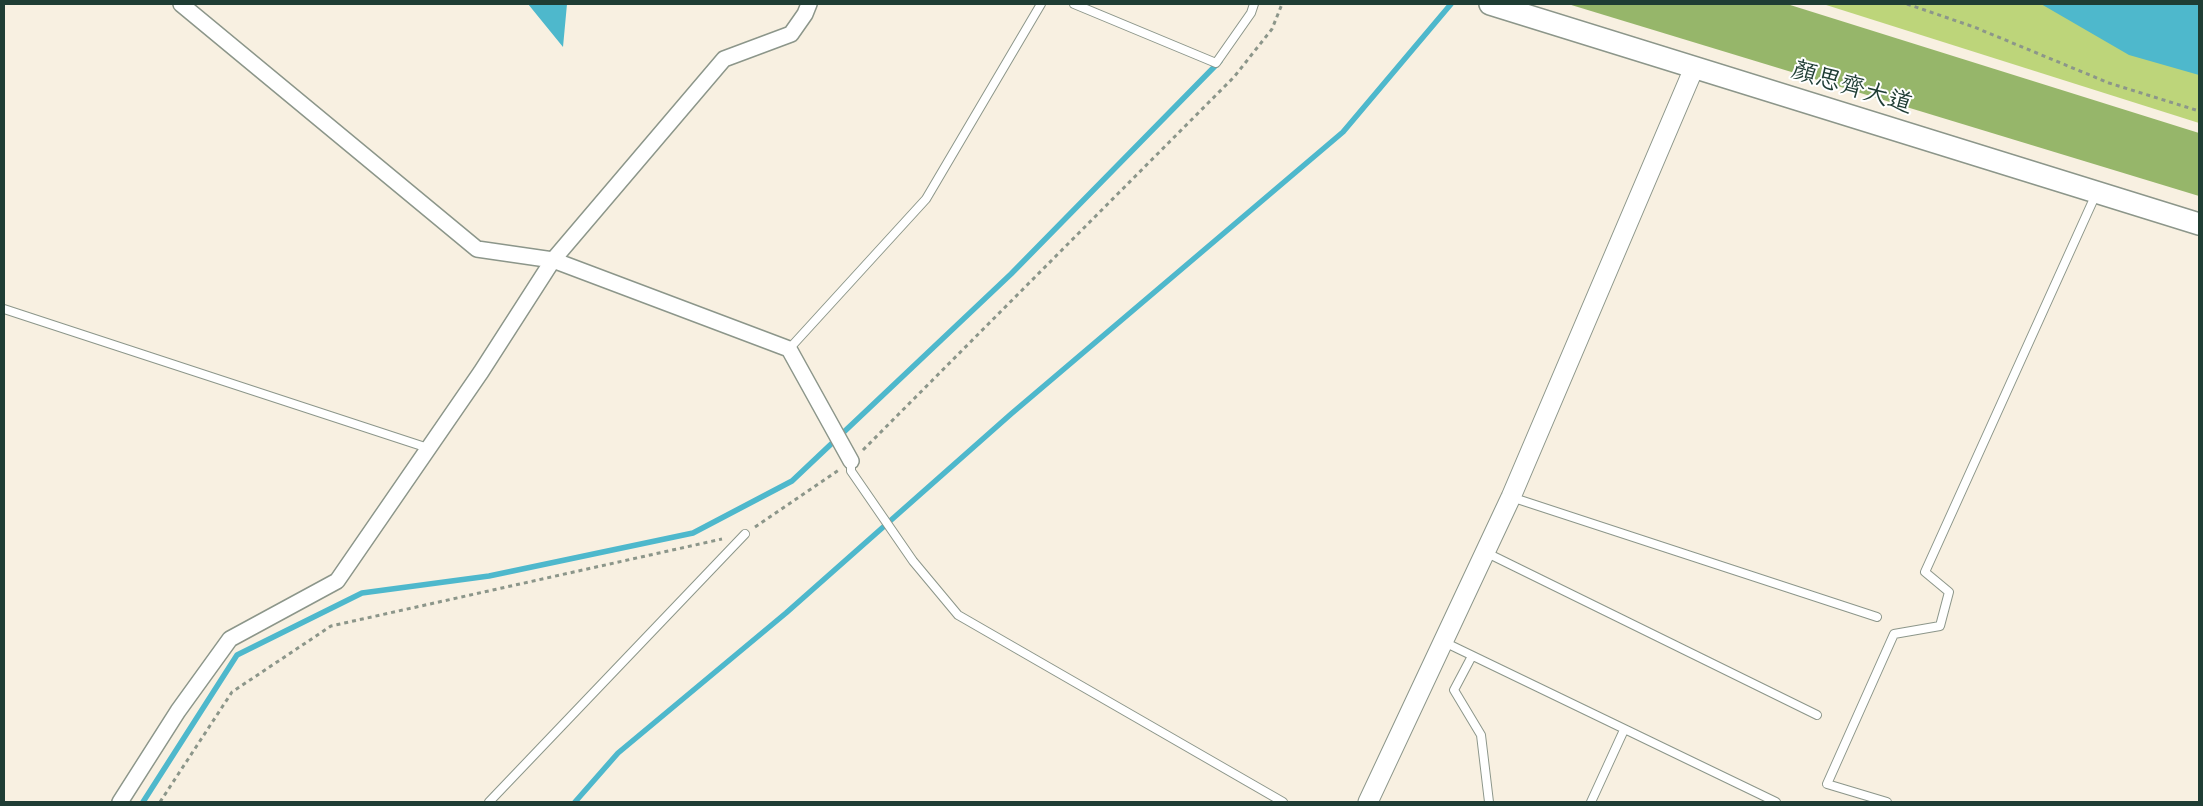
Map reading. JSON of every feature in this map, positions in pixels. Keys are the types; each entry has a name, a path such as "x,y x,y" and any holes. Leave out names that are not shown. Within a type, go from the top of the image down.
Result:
{"main road":[{"name":"顏思齊大道","path":"1490,4 2199,224"}],"street":[{"path":"181,4 477,249 553,260 789,349 851,461"},
{"path":"120,802 178,711 230,639 337,581 553,260 724,59 791,34 805,14 808,4"},
{"path":"1368,802 1511,497 1694,68"}],"lane":[{"path":"789,349 926,198 1041,4"},
{"path":"1074,4 1216,63 1251,13 1254,4"},
{"path":"1887,802 1827,784 1894,634 1940,626 1949,592 1925,572 2097,192"},
{"path":"4,309 428,448"},
{"path":"851,461 852,471 913,561 958,615 1283,802"},
{"path":"1511,497 1878,617"},
{"path":"489,802 745,534"},
{"path":"1485,552 1817,716"},
{"path":"1443,642 1773,802"},
{"path":"1472,656 1454,690 1481,735 1490,802"},
{"path":"1591,802 1624,730"}],"path":[{"path":"160,802 232,692 330,626 745,534 851,461 1234,77 1272,29 1282,4"},
{"path":"1907,4 1974,27 2109,83 2199,111"}],"green space":[{"path":"1568,4 1787,4 2199,133 2199,196"},
{"path":"1823,4 2199,4 2199,123"}],"water":[{"path":"528,4 567,4 563,47"},
{"path":"2041,4 2199,4 2199,75 2129,55"}],"waterway":[{"path":"575,802 618,753 786,613 1011,414 1343,132 1451,4"},
{"path":"143,802 237,655 362,593 489,576 693,533 792,481 1011,274 1220,61"}]}
